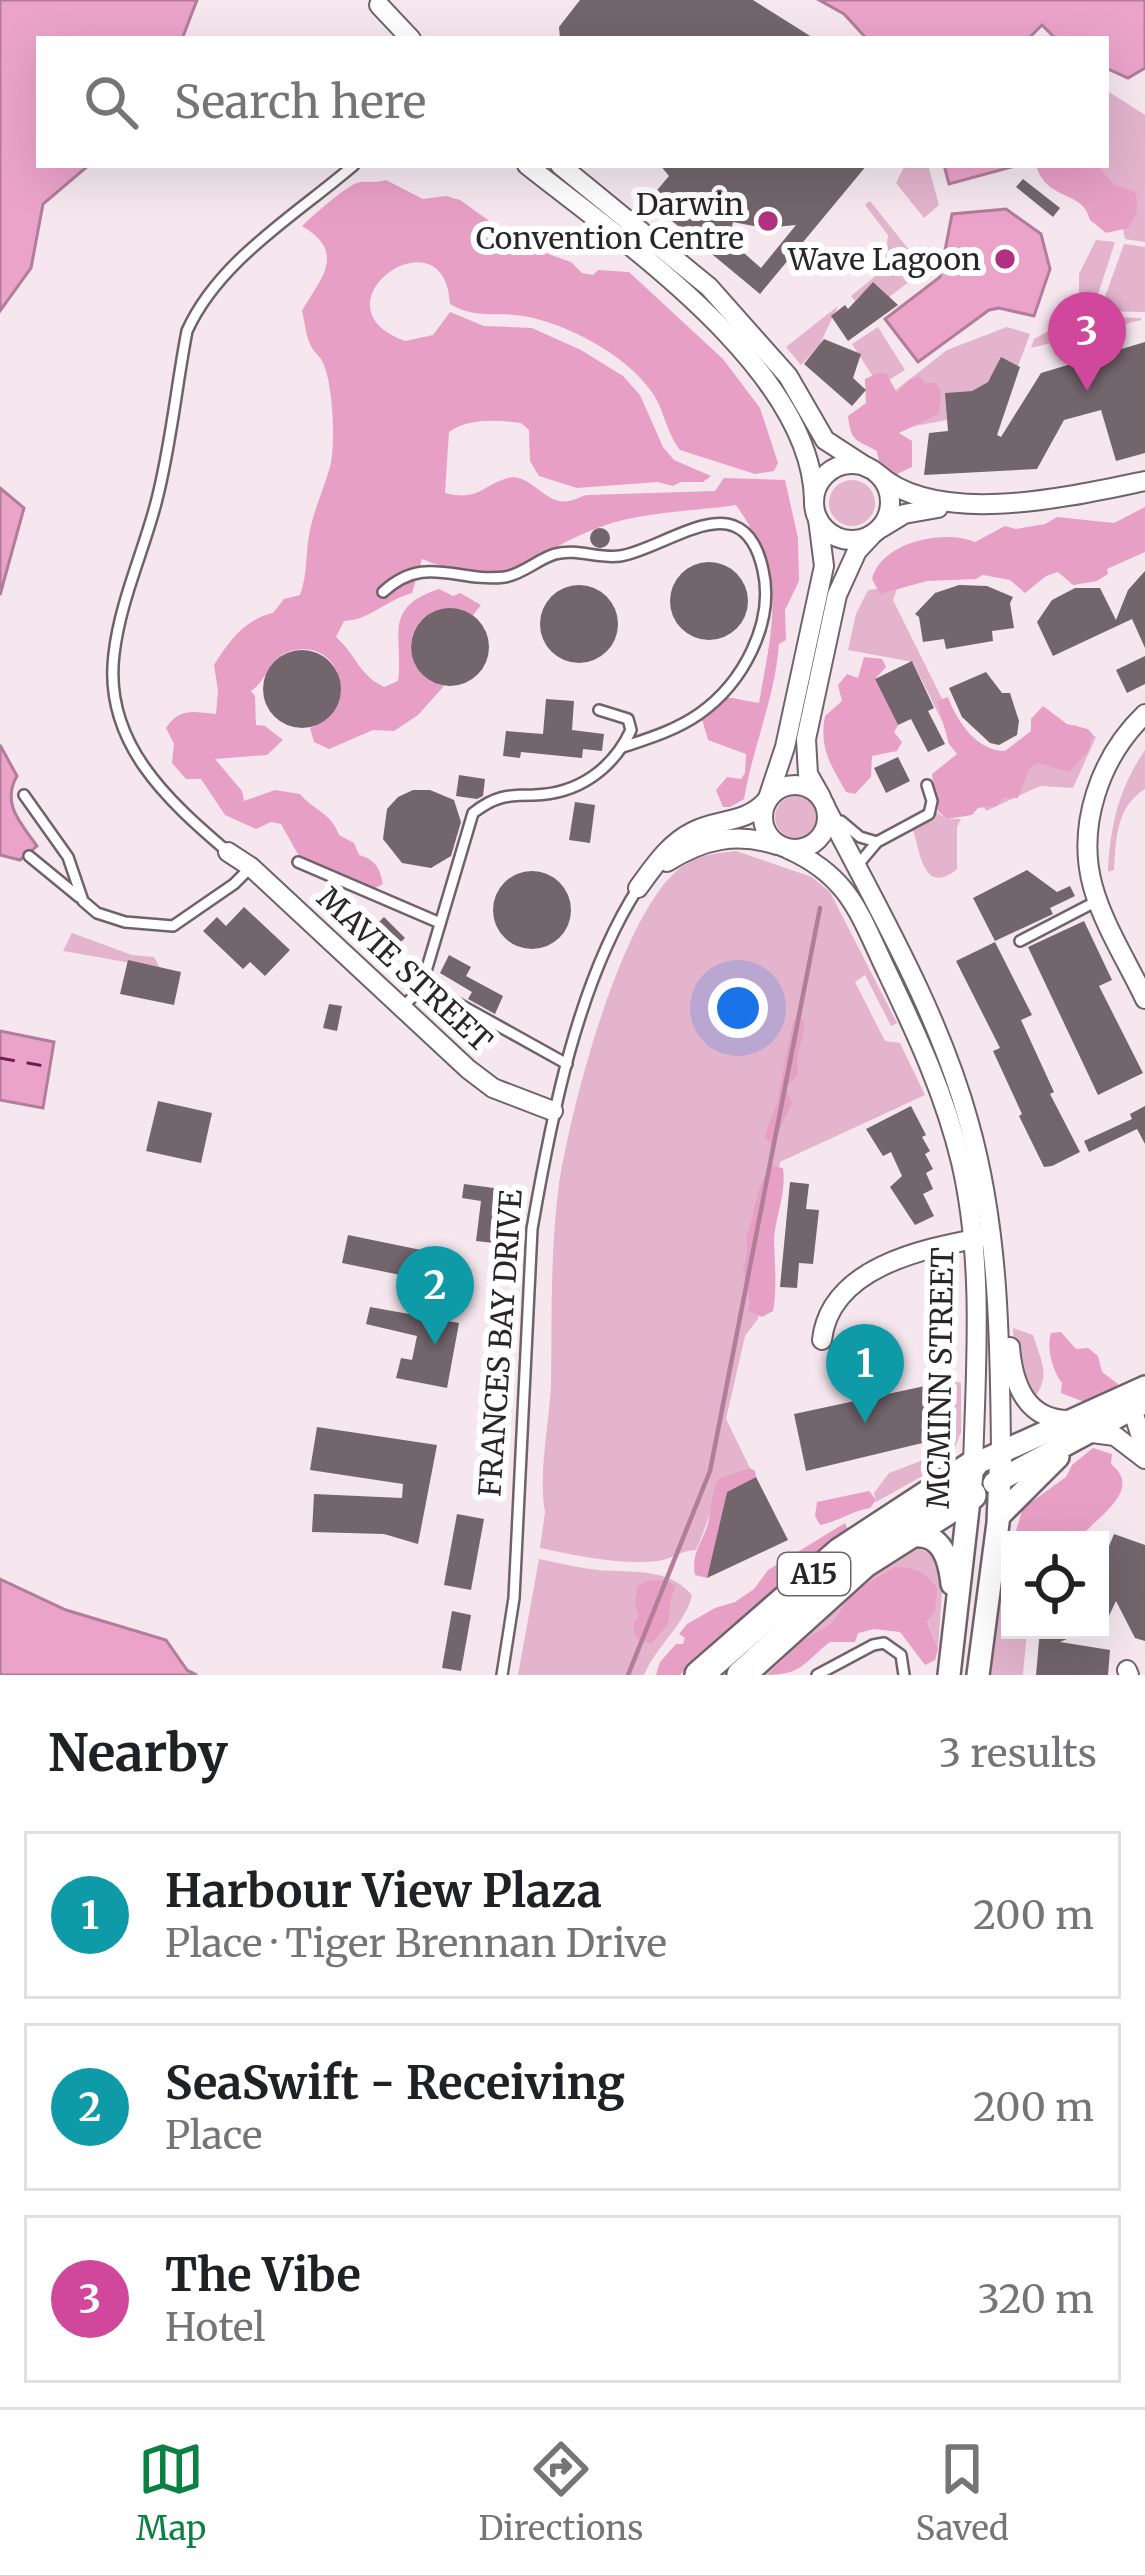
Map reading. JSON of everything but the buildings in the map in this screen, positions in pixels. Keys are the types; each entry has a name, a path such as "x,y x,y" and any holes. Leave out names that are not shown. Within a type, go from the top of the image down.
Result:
{"main road":[{"name":"A15","path":"699,1675 840,1552 973,1465"},
{"name":"A15","path":"741,1675 833,1589 899,1540 972,1495"}],"street":[{"path":"378,2 397,36"},
{"path":"378,2 408,36"},
{"path":"532,168 709,287 788,376 825,440 916,496 985,504"},
{"path":"563,168 696,302 765,380 786,411 812,478 824,566 785,747 767,800 764,828 785,848 802,849 817,841 825,828 824,803 807,787 790,784 767,800"},
{"path":"877,532 891,502 873,471 851,464 835,469 819,483 816,510 834,536 845,540 877,532 913,511 1066,495 1145,481"},
{"name":"MCMINN STREET","path":"877,532 857,551 837,595 806,740 808,774 924,1003 954,1074 977,1155 982,1238 972,1495 950,1675"},
{"path":"1145,714 1104,770 1091,811 1089,853 1097,901 1145,999"},
{"name":"FRANCES BAY DRIVE","path":"638,888 683,837 751,814 767,800"},
{"name":"FRANCES BAY DRIVE","path":"638,888 664,865 707,842 745,837 785,848"},
{"name":"MCMINN STREET","path":"785,848 828,870 848,893 928,1058 982,1238 999,1338 1001,1450 999,1516 978,1675"},
{"name":"MAVIE STREET","path":"227,852 251,867 493,1088 553,1111"},
{"path":"822,1340 828,1314 849,1287 904,1257 982,1238"},
{"name":"MCMINN STREET","path":"982,1238 1006,1289 1017,1386 1040,1414 1069,1420"},
{"path":"973,1465 1145,1387"},
{"path":"972,1495 1139,1406 1145,1455"},
{"path":"999,1516 1082,1438 1115,1436 1145,1455"},
{"path":"899,1540 924,1536 945,1549 956,1615"}],"lane":[{"path":"227,852 184,814 136,759 117,709 114,655 155,507 187,331 197,309 225,274 350,168"},
{"path":"383,592 394,581 429,569 504,577 554,554 619,556 715,523 742,531 758,551 767,598 747,660 703,711 623,747"},
{"path":"403,1007 423,984 473,813 504,795 538,795 598,777 631,730 628,719 599,710"},
{"path":"856,867 877,842 929,814 932,802 927,784"},
{"path":"25,795 68,857 83,901"},
{"path":"824,803 853,832 877,842"},
{"path":"28,856 97,913 125,922 173,926 251,867"},
{"path":"298,862 440,923"},
{"name":"FRANCES BAY DRIVE","path":"502,1675 514,1598 532,1229 553,1111 567,1064 609,943 638,888"},
{"path":"1020,941 1097,901"},
{"path":"423,984 567,1064"},
{"path":"817,1675 884,1643 901,1655 904,1675"}],"shaded area":[{"path":"0,0 197,0 183,36 36,36 36,168 85,168 43,204 31,268 0,311"},
{"path":"819,0 1145,0 1145,68 1128,78 1109,69 1109,36 1053,36 1042,25 1031,36 864,36 844,14"},
{"path":"1109,92 1145,115 1145,242 1125,239 1119,209 1060,168 1109,168"},
{"path":"904,168 929,168 939,205 924,218 896,183"},
{"path":"945,168 1008,168 949,184"},
{"path":"1037,168 1100,168 1113,184 1135,192 1134,219 1128,228 1106,233 1080,204 1041,177"},
{"path":"386,180 423,199 446,196 460,200 523,245 571,262 582,273 629,272 723,359 760,408 778,463 774,471 755,474 680,450 640,378 611,353 576,333 523,316 460,309 450,304 443,276 427,264 408,264 389,273 375,288 370,306 379,325 405,341 433,335 450,312 484,326 532,328 581,350 623,376 640,395 663,447 674,460 711,476 703,482 673,486 658,482 577,488 539,476 530,461 529,430 521,423 484,421 449,432 445,493 473,494 516,477 560,501 587,495 715,491 724,478 785,480 798,538 799,581 785,610 786,640 779,644 744,799 730,807 723,807 716,790 727,777 741,779 746,754 708,740 702,719 728,698 759,703 772,624 764,555 736,505 621,521 501,572 454,570 422,559 412,593 344,621 336,637 368,676 384,687 398,681 399,626 409,605 439,589 453,596 460,593 481,605 473,615 435,612 413,633 415,662 426,676 444,686 418,715 394,731 373,730 329,749 314,742 310,728 336,705 339,676 322,654 308,649 278,658 251,691 256,725 283,740 267,755 215,759 242,791 244,801 275,790 300,794 327,816 339,835 354,843 359,855 378,869 383,884 371,890 300,858 281,824 271,822 256,829 225,815 201,779 186,779 172,763 174,744 166,728 171,721 194,712 216,714 214,665 239,632 273,613 284,599 300,595 303,587 310,530 332,457 333,430 326,373 310,344 302,311 322,277 327,256 316,236 302,226 351,186"},
{"path":"870,201 914,256 915,277 874,309 887,295 873,282 855,301 851,296 884,269 888,235 865,205"},
{"path":"1006,209 1041,234 1050,269 1034,316 989,310 918,362 885,319 940,277 952,214"},
{"path":"1096,240 1115,242 1093,310 1079,309 1079,274"},
{"path":"1124,244 1145,247 1145,312 1100,311"},
{"path":"838,306 819,346 801,365 786,347"},
{"path":"1076,316 1141,320 1031,348 1034,339"},
{"path":"878,327 905,370 879,386 852,344"},
{"path":"1007,327 1030,334 1018,366 972,391 946,393 947,420 904,428 883,400 947,350"},
{"path":"886,373 897,393 919,376 925,383 936,383 941,391 939,414 899,433 912,441 912,467 895,475 880,467 877,451 856,440 849,425 848,416 866,403 865,379"},
{"path":"852,480 869,486 875,503 869,520 852,526 835,520 829,503 835,486"},
{"path":"0,488 24,508 0,595"},
{"path":"1145,507 1145,552 1107,569 1108,574 1097,581 1073,585 1058,572 1025,593 1010,580 983,575 927,581 880,594 872,579 888,556 915,542 947,537 975,542 1005,526 1045,524 1057,517 1114,523"},
{"path":"898,586 893,600 967,749 995,757 1075,725 1096,737 1073,788 1040,786 986,811 913,662 848,650 856,614 868,590"},
{"path":"864,657 882,659 886,667 875,679 902,742 897,751 872,756 871,777 855,794 846,792 831,765 824,728 825,716 842,701 838,685 847,674 858,678"},
{"path":"948,697 969,733 995,750 1005,751 1031,731 1031,719 1043,706 1067,724 1088,729 1093,735 1088,751 1069,772 1037,763 1029,769 1018,798 1003,798 997,806 947,819 938,811 932,774 957,754 949,744 937,701"},
{"path":"0,745 17,776 11,796 15,813 37,846 20,860 0,855"},
{"path":"1145,750 1145,789 1123,814 1114,870 1108,872 1117,808"},
{"path":"796,796 811,802 817,817 811,832 796,838 781,832 775,817 781,802"},
{"path":"933,810 947,819 961,819 957,869 937,878 925,868 913,830"},
{"path":"736,851 812,877 830,892 897,1023 891,1026 865,975 855,982 885,1041 900,1043 925,1095 780,1162 758,1319 745,1336 726,1419 750,1468 720,1492 696,1550 658,1561 628,1562 540,1548 556,1209 587,1062 620,965 661,888 690,861"},
{"path":"72,933 132,955 154,957 160,968 63,951"},
{"path":"800,1018 805,1025 798,1075 785,1087 792,1103 772,1145 765,1137 794,1019"},
{"path":"0,1031 54,1042 43,1108 0,1100"},
{"path":"771,1166 783,1168 783,1187 775,1234 773,1311 762,1317 748,1311 743,1267 757,1197"},
{"path":"1013,1328 1033,1335 1042,1361 1042,1383 1033,1399 1014,1349"},
{"path":"1061,1332 1076,1349 1088,1348 1098,1356 1102,1372 1118,1384 1115,1393 1087,1403 1061,1393 1049,1345 1051,1333"},
{"path":"943,1379 961,1383 961,1432 951,1458 952,1430 938,1418"},
{"path":"938,1424 948,1434 944,1464 876,1502 874,1493 889,1473 931,1457 937,1447"},
{"path":"1093,1448 1112,1454 1111,1464 1122,1484 1113,1504 1087,1531 1016,1531 1023,1508 1066,1477 1072,1465"},
{"path":"750,1468 756,1477 727,1492 707,1578 695,1575 695,1556 718,1479"},
{"path":"869,1491 876,1500 870,1508 820,1525 815,1516 817,1502"},
{"path":"845,1523 848,1530 840,1540 819,1549 817,1557 714,1650 700,1655 680,1675 656,1675 660,1662 676,1644 683,1644 685,1638 679,1634 687,1624 735,1602 754,1589 768,1570"},
{"path":"912,1546 935,1555 943,1577 938,1649 927,1620 894,1567 851,1593 832,1623 803,1640 767,1675 758,1675 871,1573"},
{"path":"539,1559 661,1576 692,1595 644,1675 518,1675"},
{"path":"894,1567 919,1572 937,1588 935,1611 927,1621 938,1649 935,1660 925,1665 900,1632 874,1629 858,1633 855,1642 830,1642 796,1670 767,1675 803,1640 832,1623 851,1593"},
{"path":"1001,1573 1001,1639 1026,1639 1023,1675 990,1675"},
{"path":"0,1579 66,1610 166,1640 187,1670 197,1675 0,1675"},
{"path":"665,1580 676,1586 668,1624 651,1644 636,1638 637,1587 645,1581"}],"waterway":[{"path":"628,1675 710,1471 820,908"}],"ferry route":[{"path":"0,1058 50,1067"}],"place":[{"name":"Darwin Convention Centre","path":"768,221"},
{"name":"Wave Lagoon","path":"1005,259"},
{"name":"The Vibe","path":"1087,391"},
{"name":"SeaSwift - Receiving","path":"435,1345"},
{"name":"Harbour View Plaza","path":"865,1423"}]}
